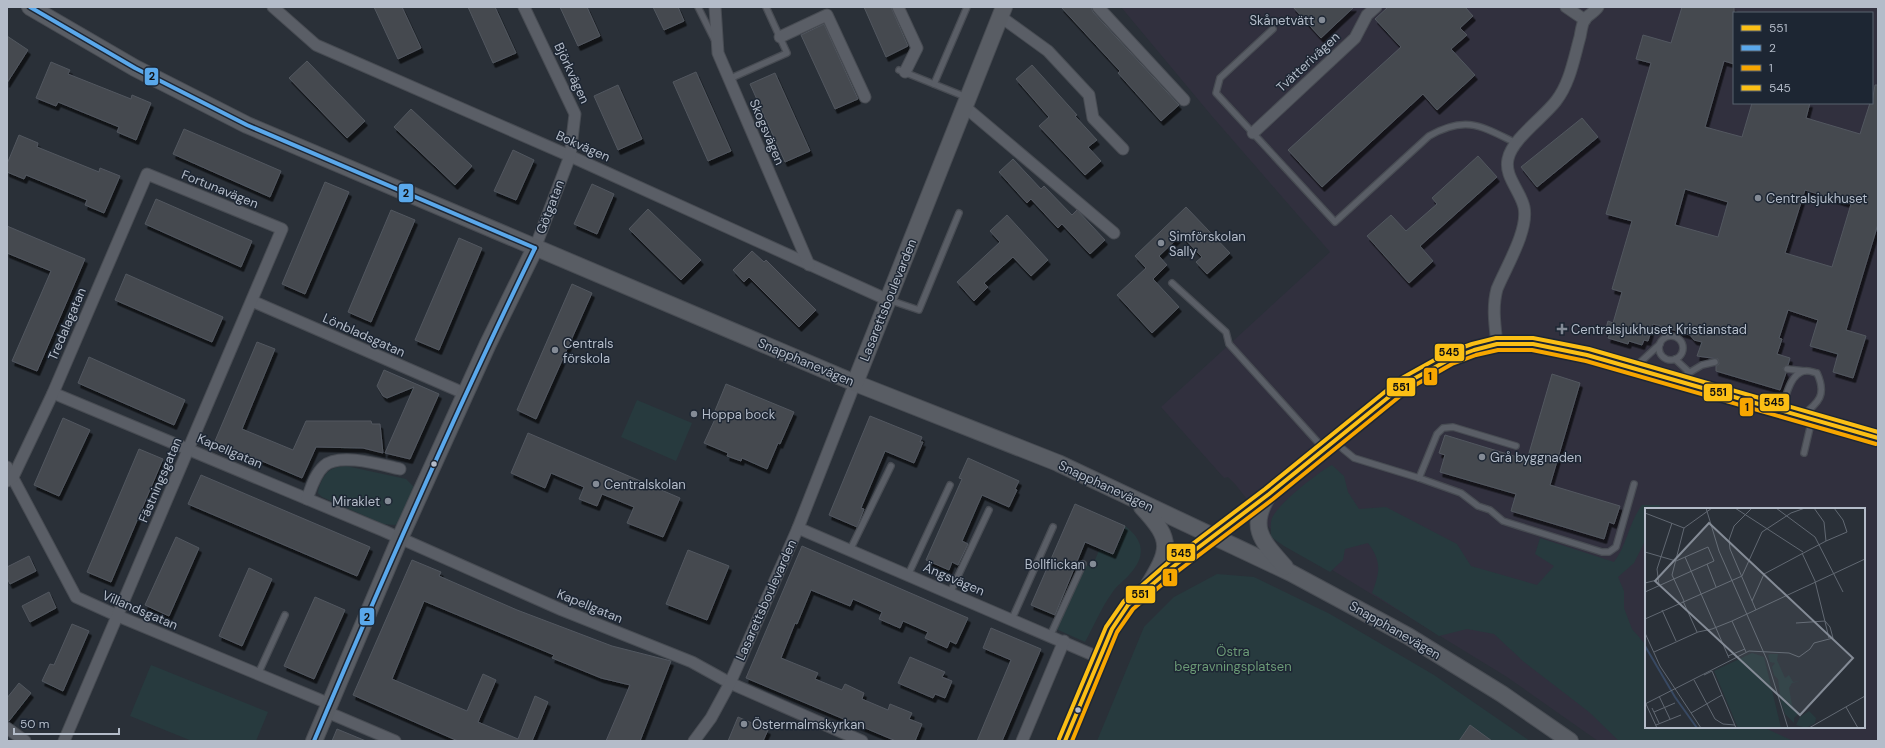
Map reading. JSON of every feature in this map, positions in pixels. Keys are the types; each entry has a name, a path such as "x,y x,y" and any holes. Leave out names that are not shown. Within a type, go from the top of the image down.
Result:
{"main road":[{"name":"Snapphanevägen","path":"30,7 135,68 247,125 855,383 1058,464 1290,573 1408,636 1502,694 1570,741"},
{"name":"Lasarettsboulevarden","path":"855,383 1003,12"},
{"name":"Götgatan","path":"314,741 400,538 488,344 535,248"},
{"path":"1269,494 1259,514 1259,530 1263,543 1290,573"},
{"path":"1137,501 1161,529 1165,541 1165,556 1147,588"}],"street":[{"name":"Bokvägen","path":"273,7 316,45 570,156 888,300"},
{"name":"Björkvägen","path":"524,7 575,114 570,156"},
{"name":"Skogsvägen","path":"715,7 718,53 809,265"},
{"path":"898,7 917,48 902,71"},
{"path":"1098,7 1184,100"},
{"name":"Tvätterivägen","path":"1253,133 1355,38 1367,15 1376,7"},
{"path":"1566,7 1585,20"},
{"path":"1065,741 1112,629 1128,605 1212,536 1269,494 1406,383 1424,371 1456,356 1497,344 1494,319 1494,299 1522,232 1524,218 1524,208 1521,196 1509,175 1507,167 1510,152 1516,143 1557,100 1569,78 1585,20 1598,7"},
{"path":"1003,12 1048,51 1088,95 1093,118 1123,149"},
{"path":"780,37 827,15 865,96"},
{"path":"966,103 1114,233"},
{"name":"Götgatan","path":"535,248 570,156"},
{"name":"Fortunavägen","path":"147,174 282,229"},
{"name":"Tredalagatan","path":"10,479 53,393 147,174"},
{"name":"Fästningsgatan","path":"64,741 282,229"},
{"name":"Lönbladsgatan","path":"252,300 466,394"},
{"name":"Lasarettsboulevarden","path":"694,741 711,718 730,683 798,528 855,383"},
{"name":"Kapellgatan","path":"53,393 400,538 562,610 692,662 730,683 862,741"},
{"path":"307,499 315,479 324,466 337,460 380,464 400,469"},
{"name":"Villandsgatan","path":"7,467 10,479 76,597 258,674 395,741"},
{"name":"Ängsvägen","path":"798,528 1064,641 1100,658"},
{"path":"1022,741 1064,641"},
{"path":"8,733 25,741"}],"lane":[{"path":"698,7 717,45"},
{"path":"729,79 787,53 766,7"},
{"path":"934,84 967,7"},
{"path":"1273,29 1220,78 1216,93 1335,222 1429,136 1440,130 1452,125 1480,126 1516,143"},
{"path":"902,71 934,84 966,103"},
{"path":"888,300 919,310 959,213"},
{"path":"1172,282 1226,332 1229,344 1324,449"},
{"path":"1633,369 1668,336 1678,338 1683,348 1681,354 1675,359 1671,360 1662,355 1659,348 1660,344"},
{"path":"1497,344 1522,344 1578,352 1878,438"},
{"path":"1675,359 1689,372"},
{"path":"1677,380 1702,365 1715,362"},
{"path":"1787,369 1817,373 1822,385 1821,394 1814,406 1802,416"},
{"path":"1781,410 1792,381 1797,375 1805,371"},
{"path":"1804,453 1812,419"},
{"path":"1420,478 1437,434 1443,428 1453,427 1516,446"},
{"path":"1343,449 1354,458 1420,478 1461,493 1478,506 1490,510 1503,521 1602,552 1609,552 1616,547 1634,484"},
{"path":"850,550 890,466"},
{"path":"908,575 950,485"},
{"path":"950,593 989,510"},
{"path":"1012,619 1053,527"},
{"path":"1050,636 1083,564"},
{"path":"258,674 285,615"}],"shaded area":[{"name":"Centralsjukhuset Kristianstad","path":"1121,7 1878,7 1878,741 1598,741 1507,677 1275,535 1235,484 1228,477 1224,478 1161,407 1330,252 1211,115"}],"green space":[{"path":"637,400 692,423 676,461 621,437"},
{"path":"1332,465 1344,476 1348,492 1359,509 1386,507 1457,544 1471,566 1537,585 1554,566 1535,554 1540,538 1614,562 1642,505 1660,505 1659,508 1645,508 1645,541 1634,563 1618,577 1624,591 1624,608 1632,629 1645,644 1645,728 1765,728 1793,741 1619,741 1589,712 1524,662 1494,634 1467,629 1439,636 1372,593 1377,579 1378,562 1368,543 1345,549 1343,560 1330,572 1284,546 1271,537 1272,518 1290,497"},
{"path":"346,466 406,479 413,486 415,492 402,520 395,525 383,524 322,497 318,491 324,476 332,469"},
{"path":"1125,526 1132,532 1140,543 1141,549 1138,562 1135,568 1108,599 1085,642 1054,628 1083,564 1092,567 1100,548 1113,554"},
{"name":"Östra begravningsplatsen","path":"1217,574 1254,577 1330,614 1434,675 1530,741 1097,741 1144,627 1174,597"},
{"path":"151,665 268,712 256,741 192,741 130,716"}],"building":[{"path":"374,7 402,7 421,48 398,59"},
{"path":"468,7 495,7 516,53 493,63"},
{"path":"560,7 587,7 600,36 578,46"},
{"path":"653,7 678,7 684,21 664,30"},
{"path":"864,7 891,7 908,46 886,57"},
{"path":"1061,7 1091,7 1093,12 1179,105 1161,121 1118,73 1120,71"},
{"name":"Skånetvätt","path":"1293,7 1354,7 1321,38"},
{"path":"1388,7 1465,7 1473,16 1460,28 1467,35 1451,49 1475,75 1437,110 1423,94 1322,187 1288,150 1401,47 1375,19"},
{"name":"Centralsjukhuset","path":"1682,7 1734,7 1733,64 1724,61 1705,127 1742,137 1752,104 1810,104 1806,118 1860,134 1870,104 1873,104 1875,85 1878,85 1878,224 1846,330 1866,336 1853,378 1833,372 1838,354 1810,346 1818,320 1788,310 1779,338 1782,339 1777,354 1790,358 1788,365 1783,368 1786,373 1780,390 1716,371 1716,366 1719,364 1718,359 1697,356 1702,342 1694,340 1690,335 1653,324 1648,341 1644,340 1642,345 1629,341 1628,344 1608,338 1610,333 1605,332 1608,321 1613,323 1622,292 1612,289 1632,221 1606,214 1651,63 1636,59 1643,35 1671,43","holes":["1685,189 1728,202 1718,237 1675,225","1805,190 1851,204 1832,267 1785,253"]},
{"path":"824,24 858,99 835,109 801,35"},
{"path":"7,36 28,50 7,83"},
{"path":"307,61 365,121 347,138 289,78"},
{"path":"51,62 70,70 68,74 131,99 132,95 151,103 136,140 117,132 119,127 58,102 56,106 36,98"},
{"path":"1032,65 1077,115 1075,116 1097,140 1088,147 1101,161 1085,175 1039,126 1049,117 1016,79"},
{"path":"696,72 731,151 708,161 673,82"},
{"path":"775,73 810,151 785,162 750,84"},
{"path":"618,85 642,139 618,150 594,96"},
{"path":"411,109 472,166 455,185 394,127"},
{"path":"1582,118 1598,137 1537,187 1521,167"},
{"path":"184,129 281,171 270,197 173,154"},
{"path":"19,135 38,143 37,147 99,172 100,168 120,176 104,213 85,205 87,200 26,175 24,179 7,172 7,164"},
{"path":"513,150 534,160 516,200 494,191"},
{"path":"1478,156 1497,177 1420,246 1433,261 1409,283 1367,236 1391,215 1406,231 1437,204 1432,198"},
{"path":"1013,159 1041,189 1044,186 1072,215 1077,210 1105,240 1090,254 1062,224 1058,228 1031,199 1027,203 999,172"},
{"path":"325,182 349,192 305,294 282,284"},
{"path":"592,184 614,194 597,234 574,224"},
{"path":"156,199 252,241 241,267 145,224"},
{"path":"1186,207 1230,253 1207,274 1196,262 1202,257 1181,235 1159,256 1167,265 1153,279 1179,307 1152,333 1117,295 1146,268 1135,256"},
{"path":"648,209 701,260 681,280 629,229"},
{"path":"391,210 415,220 371,322 348,312"},
{"path":"1007,215 1048,260 1031,276 1013,257 984,283 988,287 974,301 957,282 1000,242 990,231"},
{"path":"7,226 85,259 37,371 12,361 51,271 7,253"},
{"path":"459,238 482,248 439,350 415,340"},
{"path":"752,251 764,262 766,260 816,310 799,327 749,277 744,282 733,270"},
{"path":"126,274 223,317 212,342 115,300"},
{"path":"572,284 592,293 536,419 517,410"},
{"path":"257,342 275,349 242,429 293,450 306,421 371,421 372,424 380,424 383,453 363,448 316,447 302,478 215,441"},
{"path":"89,357 185,400 174,425 78,383"},
{"path":"384,370 439,394 410,459 385,453 414,387 387,398 383,396 377,386"},
{"name":"Grå byggnaden","path":"1552,374 1580,383 1550,485 1620,506 1614,524 1609,522 1604,539 1511,511 1516,494 1440,472 1445,455 1439,453 1445,435 1527,460"},
{"path":"726,384 794,412 767,469 742,458 741,461 727,456 728,453 704,443 715,419 712,418"},
{"path":"870,416 922,437 920,442 923,442 914,463 885,451 861,508 864,509 857,527 829,515"},
{"path":"63,418 90,430 59,496 34,485"},
{"path":"528,433 680,498 663,537 627,523 634,507 602,494 597,506 579,499 584,487 551,473 545,488 511,473"},
{"path":"139,449 163,459 111,582 87,572"},
{"path":"968,458 1019,481 1015,489 1017,490 1009,507 982,495 962,541 968,544 958,565 952,562 949,570 926,560 962,479 959,478"},
{"path":"201,475 370,547 357,576 188,504"},
{"path":"1075,504 1125,526 1113,554 1085,542 1055,615 1031,605"},
{"path":"176,537 199,548 169,616 145,605"},
{"path":"802,546 968,618 956,644 950,641 947,648 925,638 928,632 903,621 900,628 879,619 882,612 853,599 850,606 811,590 797,624 795,623 781,658 818,673 815,679 842,690 845,684 864,693 862,699 888,710 890,704 912,713 909,719 922,724 915,741 896,741 746,678"},
{"path":"688,550 729,566 707,620 666,604"},
{"path":"29,556 36,571 10,584 7,578 7,567"},
{"path":"412,560 441,572 439,576 517,610 612,646 671,661 640,741 606,741 630,685 601,678 552,658 554,655 424,601 392,679 467,711 483,674 496,680 478,722 518,739 535,696 548,702 532,741 458,741 353,695"},
{"path":"249,568 272,579 242,646 219,636"},
{"path":"49,592 56,608 30,622 22,606"},
{"path":"315,597 345,610 314,679 284,666"},
{"path":"72,624 89,631 63,691 42,681 50,664 54,665"},
{"path":"991,628 1041,649 1002,741 977,741 1011,660 983,648"},
{"path":"910,657 945,672 942,677 952,681 945,698 935,694 933,698 898,683"},
{"path":"19,683 31,693 9,721 7,721 7,698"},
{"name":"Östermalmskyrkan","path":"738,717 768,730 763,741 728,741"},
{"path":"1470,725 1492,741 1459,741"},
{"path":"337,729 366,741 332,741"}],"transit line":[{"name":"2","path":"30,7 135,68 247,125 535,248"},
{"name":"2","path":"314,741 421,493 535,248"},
{"name":"545","path":"1059,739 1106,627 1124,601 1170,561 1265,489 1402,378 1447,353 1472,344 1496,338 1533,338 1589,349 1878,432"},
{"name":"551","path":"1065,741 1112,629 1128,605 1174,566 1269,494 1406,383 1450,359 1474,350 1497,344 1533,344 1587,355 1878,438"},
{"name":"1","path":"1072,741 1117,632 1133,609 1178,571 1273,499 1410,388 1452,364 1476,355 1498,350 1532,350 1586,361 1876,444"}],"place":[{"name":"Skånetvätt","path":"1322,20"},
{"name":"Centralsjukhuset","path":"1758,198"},
{"name":"Simförskolan Sally","path":"1161,243"},
{"name":"Centralsjukhuset Kristianstad","path":"1562,329"},
{"name":"Centrals förskola","path":"555,350"},
{"name":"Hoppa bock","path":"694,414"},
{"name":"Grå byggnaden","path":"1482,457"},
{"name":"Centralskolan","path":"596,484"},
{"name":"Miraklet","path":"388,501"},
{"name":"Bollflickan","path":"1093,564"},
{"name":"Östermalmskyrkan","path":"744,724"}]}
